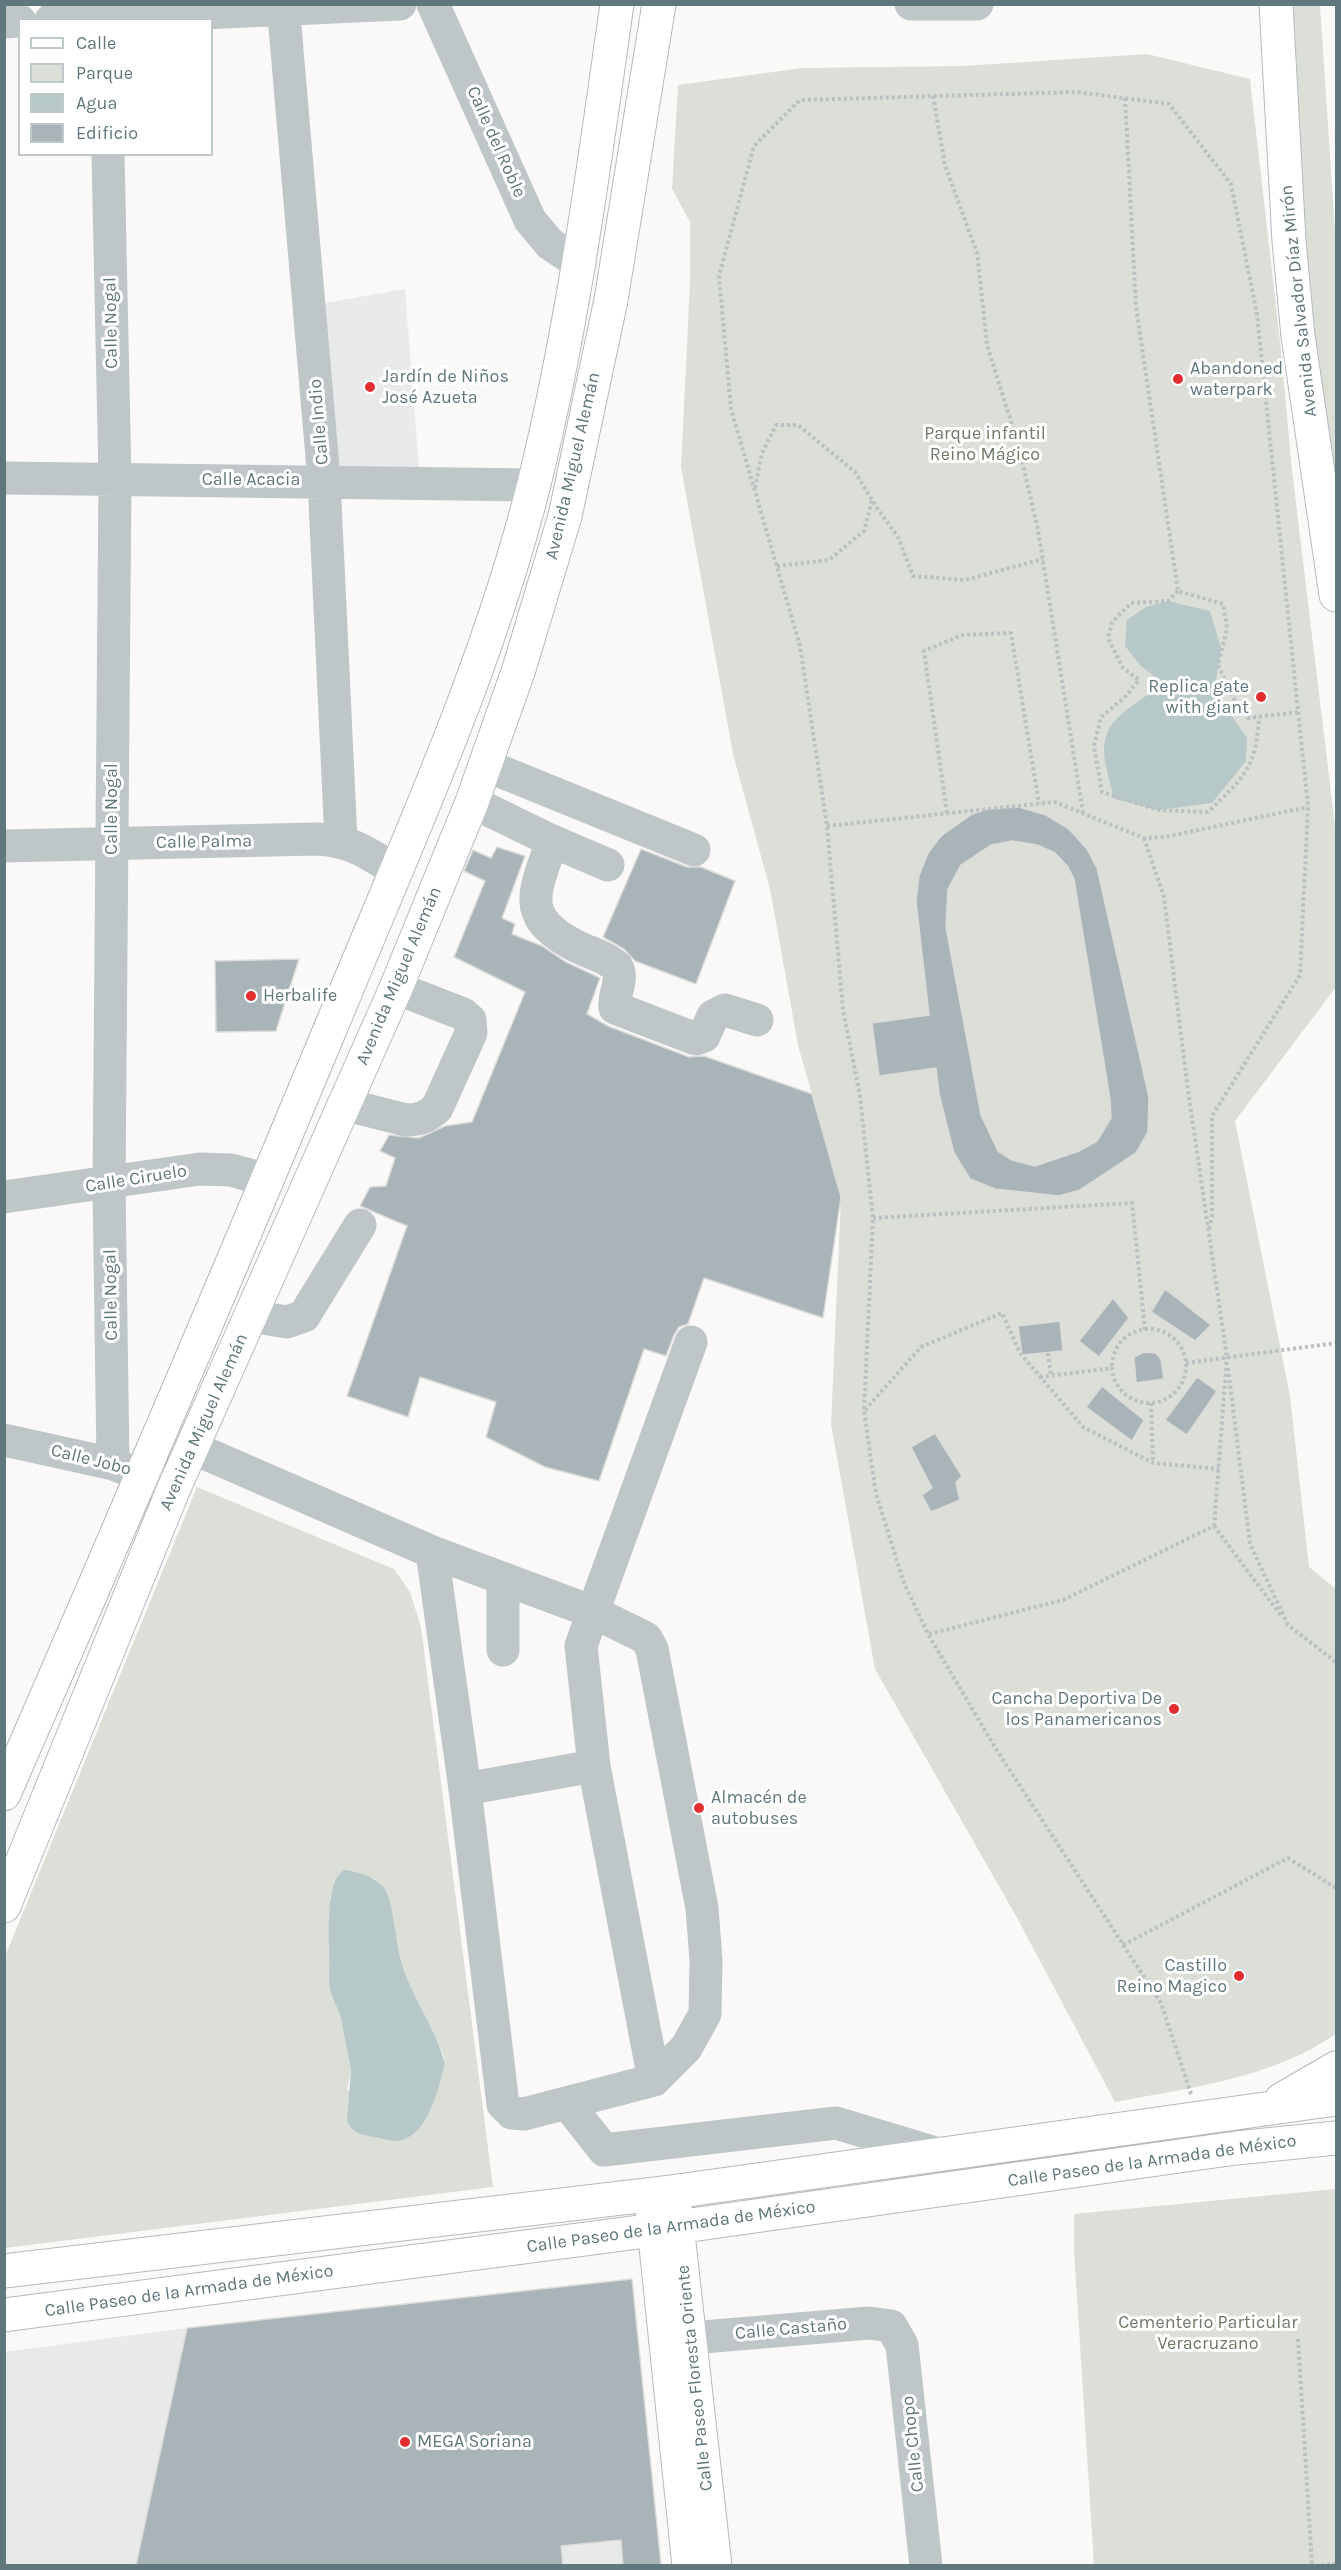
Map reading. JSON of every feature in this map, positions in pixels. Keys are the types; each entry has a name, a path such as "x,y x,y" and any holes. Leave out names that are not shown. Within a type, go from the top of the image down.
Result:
{"main road":[{"name":"Avenida Miguel Alemán","path":"4,1794 144,1474 267,1180 450,740 485,644 533,485 580,264 617,4"},
{"name":"Avenida Miguel Alemán","path":"4,1906 174,1488 396,988 472,802 519,669 565,516 611,300 659,4"},
{"name":"Avenida Salvador Díaz Mirón","path":"1276,4 1289,241 1336,596"},
{"path":"1265,2108 1336,2068"},
{"name":"Calle Paseo de la Armada de México","path":"4,2271 661,2193 1336,2099"},
{"name":"Calle Paseo de la Armada de México","path":"4,2315 196,2292 1236,2148 1336,2138"},
{"name":"Calle Paseo Floresta Oriente","path":"661,2193 666,2228 689,2565"},
{"path":"506,2212 513,2248"},
{"path":"371,2228 377,2266"},
{"name":"Calle Paseo Floresta Oriente","path":"666,2228 691,2338 716,2565"}],"street":[{"path":"69,18 105,14 283,6 400,4"},
{"name":"Calle del Roble","path":"434,4 531,220 550,244 580,264"},
{"path":"911,4 977,4"},
{"name":"Calle Indio","path":"283,6 324,480 341,841"},
{"name":"Calle Nogal","path":"108,156 114,479 110,1184 113,1464"},
{"name":"Calle Acacia","path":"4,478 324,480 533,485"},
{"path":"485,765 693,850"},
{"path":"472,802 608,865"},
{"name":"Calle Palma","path":"4,846 341,841 366,851 395,870"},
{"path":"552,841 536,891 537,911 547,925 573,945 617,967 620,976 614,999 615,1008 696,1039 704,1036 713,1016 725,1010 757,1020"},
{"path":"344,1104 406,1120 415,1120 429,1115 437,1108 471,1033 470,1020 464,1014 396,988"},
{"name":"Calle Ciruelo","path":"4,1197 217,1169 267,1180"},
{"path":"250,1316 287,1323 304,1316 360,1225"},
{"path":"654,2080 594,1766 581,1646 691,1342"},
{"name":"Calle Jobo","path":"4,1440 113,1464 144,1474 174,1488"},
{"path":"193,1448 432,1552 593,1612 646,1638 652,1649 702,1908 706,1960 705,2014 686,2048 654,2080 524,2114 512,2113 502,2104 465,1789 432,1552"},
{"path":"503,1580 503,1650"},
{"path":"465,1789 594,1766"},
{"path":"567,2103 604,2150 836,2123 939,2154"},
{"path":"193,2250 196,2292"},
{"name":"Calle Castaño","path":"691,2338 869,2323 891,2326"},
{"name":"Calle Chopo","path":"891,2326 902,2345 926,2565"}],"path":[{"path":"1198,2118 1161,2003 1055,1841 928,1634 904,1583 876,1494 864,1411 873,1218 861,1096 843,1010 827,826 800,646 731,409 719,276 754,146 800,100 1077,92 1169,104 1231,184 1257,314 1308,807 1300,975 1212,1116 1212,1216 1209,1231"},
{"path":"933,96 945,165 977,253 987,345 1018,444 1043,559 1083,813"},
{"path":"1125,98 1136,307 1178,591"},
{"path":"754,489 762,453 776,425 798,425 855,472 898,537 913,576 965,580 1043,559"},
{"path":"777,566 829,560 864,531 872,500"},
{"path":"1178,591 1223,604 1227,629 1218,665 1234,699 1248,718 1298,712"},
{"path":"1178,591 1168,601 1131,603 1112,622 1108,638 1123,668 1139,680 1124,698 1101,717 1094,746 1102,792 1158,810 1208,812 1245,776 1257,743 1258,717"},
{"path":"947,813 924,651 962,635 1011,633 1039,804"},
{"path":"827,826 1055,802 1144,838 1165,837 1308,807"},
{"path":"1144,838 1164,897 1186,1083 1227,1357 1250,1544 1288,1624"},
{"path":"873,1218 1132,1203 1145,1330"},
{"path":"864,1411 921,1347 1002,1313 1020,1353 1083,1426 1153,1463 1219,1469"},
{"path":"1145,1330 1154,1330 1172,1337 1179,1344 1186,1363 1182,1382 1175,1392 1151,1403 1137,1401 1126,1395 1117,1386 1112,1368 1117,1347 1134,1333 1145,1330"},
{"path":"1186,1363 1336,1343"},
{"path":"1048,1353 1051,1376"},
{"path":"1227,1357 1214,1526 1288,1624 1336,1662"},
{"path":"1040,1377 1112,1368"},
{"path":"1151,1403 1153,1463"},
{"path":"928,1634 1063,1600 1214,1526"},
{"path":"1123,1945 1288,1858 1336,1888"},
{"path":"1298,2339 1314,2565 1336,2564"}],"shaded area":[{"name":"Jardín de Niños José Azueta","path":"405,289 419,470 337,469 320,304"},
{"name":"MEGA Soriana","path":"632,2279 661,2565 5,2565 4,2352 187,2328"}],"green space":[{"path":"1286,5 1320,5 1336,246 1336,544 1312,382"},
{"name":"Parque infantil Reino Mágico","path":"1147,54 1250,79 1281,350 1292,470 1336,834 1336,987 1235,1121 1290,1396 1309,1567 1336,1589 1336,2034 1311,2049 1258,2071 1201,2086 1115,2102 1016,1916 875,1669 831,1424 841,1197 798,1045 770,889 733,754 681,467 690,283 690,222 672,189 678,85 802,68 963,66"},
{"path":"197,1487 394,1569 410,1592 421,1627 493,2187 5,2248 4,1959","holes":["351,1870 375,1879 387,1891 400,1960 412,1993 443,2054 445,2064 429,2113 347,2090 351,2070 341,2018 331,1993 330,1896"]},
{"name":"Cementerio Particular Veracruzano","path":"1336,2189 1336,2565 1094,2565 1074,2250 1074,2214"}],"water":[{"path":"1168,601 1210,611 1221,648 1215,685 1223,704 1247,738 1246,761 1212,803 1158,810 1115,799 1105,760 1104,746 1113,723 1155,690 1155,677 1139,664 1125,646 1127,620 1146,607"},
{"path":"344,1870 366,1875 385,1889 405,1974 436,2038 445,2064 435,2098 424,2121 408,2138 397,2141 362,2134 355,2131 347,2121 351,2070 341,2018 331,1993 329,1980 330,1904 332,1890 337,1878"}],"building":[{"path":"1019,807 1046,815 1069,829 1087,849 1097,868 1149,1097 1148,1132 1136,1153 1080,1190 1059,1196 995,1189 970,1179 954,1153 939,1094 936,1068 879,1076 872,1023 929,1015 916,901 919,876 928,853 941,836 972,814 988,809","holes":["1012,841 1037,845 1055,853 1068,867 1074,879 1110,1099 1111,1118 1097,1141 1079,1151 1035,1166 1012,1160 998,1151 981,1115 946,927 948,889 961,865 991,845"]},
{"path":"497,847 525,856 502,918 515,924 512,934 542,946 566,962 600,978 587,1014 608,1026 689,1057 704,1056 812,1094 841,1197 823,1318 704,1278 688,1324 679,1327 666,1356 644,1349 599,1481 545,1467 486,1437 496,1402 420,1377 408,1417 347,1396 407,1226 360,1206 370,1187 386,1186 395,1158 380,1151 389,1135 419,1138 445,1126 472,1122 525,992 454,957 485,881 464,871 473,850 491,858"},
{"path":"641,849 687,867 701,867 735,881 696,984 635,961 624,949 603,937"},
{"name":"Herbalife","path":"299,959 276,1031 216,1032 215,961"},
{"path":"1165,1289 1211,1325 1195,1341 1151,1312"},
{"path":"1113,1298 1129,1318 1099,1357 1079,1341"},
{"path":"1060,1321 1063,1351 1022,1355 1018,1326"},
{"path":"1144,1352 1156,1353 1161,1359 1164,1379 1136,1383 1134,1357"},
{"path":"1197,1377 1217,1391 1187,1435 1165,1420"},
{"path":"1102,1386 1144,1420 1132,1441 1086,1407"},
{"path":"935,1433 962,1476 956,1483 960,1500 931,1512 922,1495 932,1488 911,1447"},
{"name":"MEGA Soriana","path":"632,2279 661,2565 623,2565 621,2540 561,2546 563,2565 136,2565 187,2328"}],"place":[{"name":"Abandoned waterpark","path":"1178,379"},
{"name":"Jardín de Niños José Azueta","path":"370,387"},
{"name":"Replica gate with giant","path":"1261,697"},
{"name":"Herbalife","path":"251,996"},
{"name":"Cancha Deportiva De los Panamericanos","path":"1174,1709"},
{"name":"Almacén de autobuses","path":"699,1808"},
{"name":"Castillo Reino Magico","path":"1239,1976"},
{"name":"MEGA Soriana","path":"405,2442"}]}
